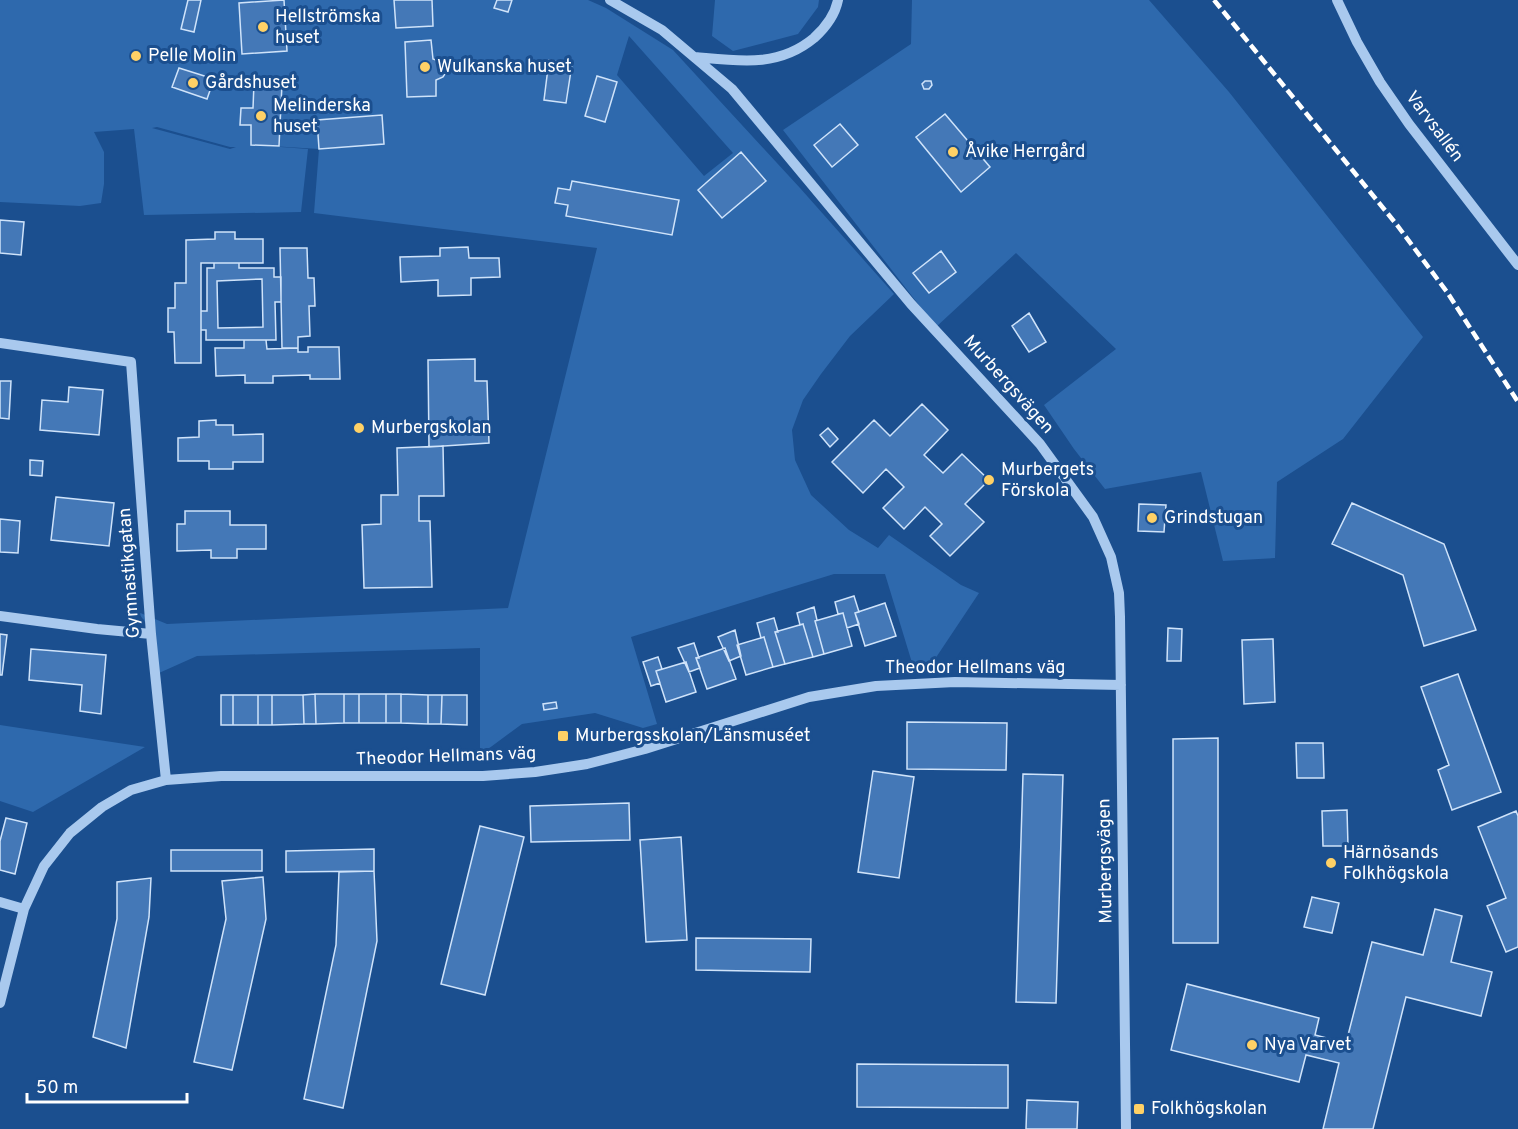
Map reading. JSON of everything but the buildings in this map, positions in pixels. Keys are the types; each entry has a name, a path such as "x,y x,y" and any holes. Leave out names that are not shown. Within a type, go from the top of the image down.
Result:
{"street":[{"name":"Murbergsvägen","path":"610,0 662,30 732,89 911,304 1040,444 1093,517 1111,557 1119,593 1125,1129"},
{"path":"694,57 742,62 777,59 804,46 823,30 836,9 838,0"},
{"name":"Varvsallén","path":"1337,0 1380,82 1518,265"},
{"name":"Gymnastikgatan","path":"0,343 131,362 166,780"},
{"path":"0,616 152,634"},
{"name":"Theodor Hellmans väg","path":"0,1003 24,909 44,866 70,833 102,807 131,790 166,780 221,776 483,776 535,772 586,764 645,749 809,697 876,686 955,682 1121,685"},
{"path":"0,902 24,909"}],"shaded area":[{"path":"0,0 588,0 606,8 673,50 894,294 850,336 803,400 792,430 795,460 811,495 849,530 878,548 889,535 961,585 979,593 931,665 913,666 885,574 834,574 631,637 657,724 643,728 595,713 522,724 480,755 480,648 197,656 159,673 155,637 138,612 167,624 508,608 597,248 314,213 319,149 253,145 308,149 301,212 144,215 134,129 94,132 104,152 104,184 101,203 80,206 0,202","holes":["629,36 733,153 704,176 617,75","157,127 230,147 236,147 230,149 152,128"]},
{"path":"715,0 819,0 818,7 798,34 733,51 712,36"},
{"path":"912,0 1149,0 1229,92 1423,337 1343,439 1277,482 1275,558 1223,561 1201,472 1105,489 1044,405 1116,349 1016,253 936,327 783,130 911,44"},
{"path":"0,725 145,747 33,812 0,801"}],"railway":[{"path":"1214,0 1397,225 1447,292 1518,402"}],"place":[{"name":"Hellströmska huset","path":"263,27"},
{"name":"Pelle Molin","path":"136,56"},
{"name":"Wulkanska huset","path":"425,67"},
{"name":"Gårdshuset","path":"193,83"},
{"name":"Melinderska huset","path":"261,116"},
{"name":"Åvike Herrgård","path":"953,152"},
{"name":"Murbergskolan","path":"359,428"},
{"name":"Murbergets Förskola","path":"989,480"},
{"name":"Grindstugan","path":"1152,518"},
{"name":"Murbergsskolan/Länsmuséet","path":"563,736"},
{"name":"Härnösands Folkhögskola","path":"1331,863"},
{"name":"Nya Varvet","path":"1252,1045"},
{"name":"Folkhögskolan","path":"1139,1109"}]}
